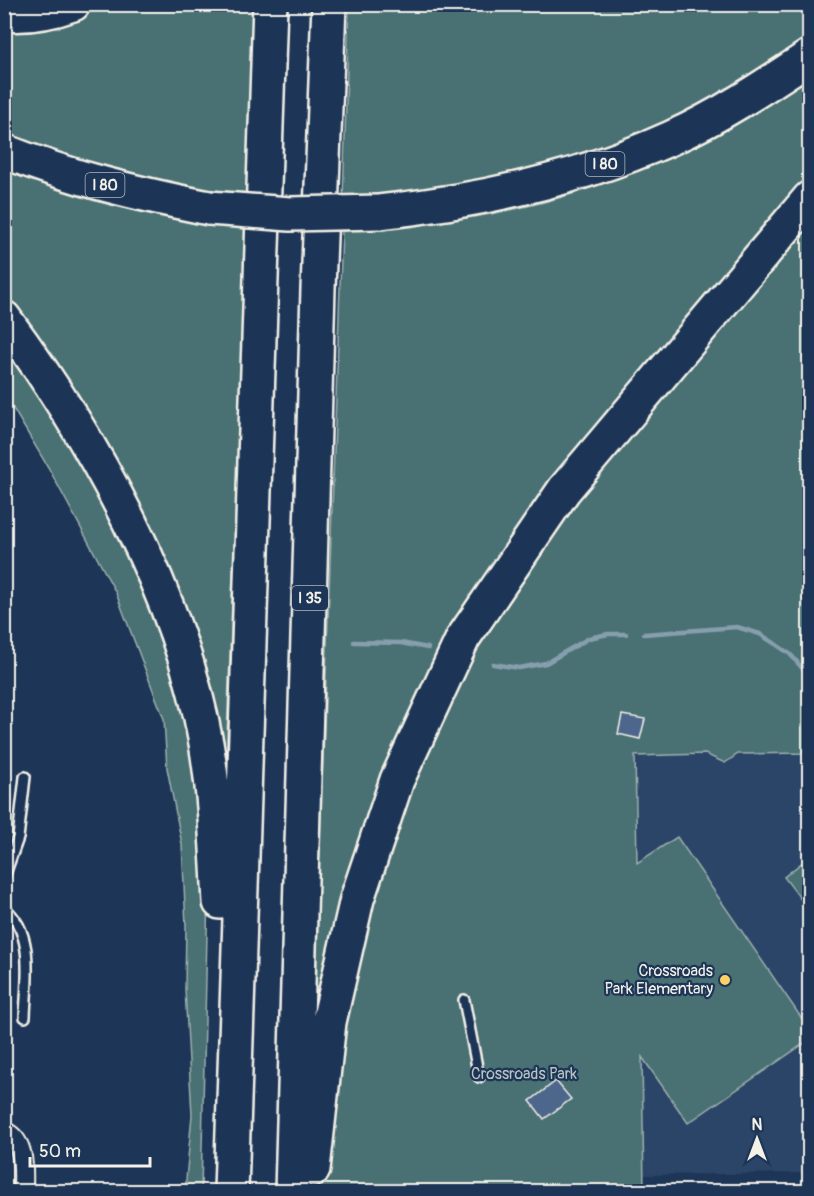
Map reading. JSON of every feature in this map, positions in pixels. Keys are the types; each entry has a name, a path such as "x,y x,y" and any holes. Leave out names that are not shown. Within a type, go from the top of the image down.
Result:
{"highway":[{"path":"4,14 58,10 73,4"},
{"path":"231,1191 270,4"},
{"name":"I 35","path":"292,1191 318,289 329,4"},
{"name":"I 80","path":"4,151 44,167 127,192 209,208 290,214 379,212 512,192 593,169 691,128 747,98 810,56"},
{"path":"311,1191 329,1022 357,899 397,780 463,638 564,490 810,198"},
{"path":"4,318 41,369 110,483 166,603 190,672 206,743 215,815 232,1113"}],"street":[{"path":"4,1131 15,1138 24,1161 23,1191"}],"lane":[{"path":"4,877 18,838 26,777"},
{"path":"4,908 11,913 25,939 25,1017"},
{"path":"464,1000 478,1077"}],"shaded area":[{"name":"Crossroads Park Elementary","path":"809,753 809,1173 644,1175 635,755"}],"green space":[{"path":"103,5 254,5 247,198 159,185 5,138 5,24 82,13"},
{"path":"349,5 809,5 809,37 709,104 620,144 474,187 343,200"},
{"path":"809,73 809,183 507,551 322,1008 314,1008 342,231 451,221 563,197 630,172"},
{"path":"5,169 63,191 123,208 184,220 246,228 225,786 201,689 5,305"},
{"name":"Crossroads Park","path":"809,210 809,753 738,754 725,763 705,754 635,756 637,863 677,837 809,1029 809,1040 688,1123 642,1057 644,1191 317,1192 323,1130 352,953 436,709 537,542"},
{"path":"4,335 28,370 145,579 192,736 208,892 201,1191 185,1191 192,1115 185,989 186,926 182,844 167,768 164,719 116,593 48,467 5,395"},
{"path":"809,857 809,910 784,877"}],"building":[{"path":"622,715 645,719 640,739 618,734"},
{"path":"556,1081 571,1099 544,1119 530,1101"}],"waterway":[{"path":"644,634 737,627 760,634 774,643 790,654 810,677"},
{"path":"493,664 519,668 546,663 589,638 608,634 626,634"},
{"path":"354,642 401,643 428,648"}],"place":[{"name":"Crossroads Park Elementary","path":"725,980"}]}
